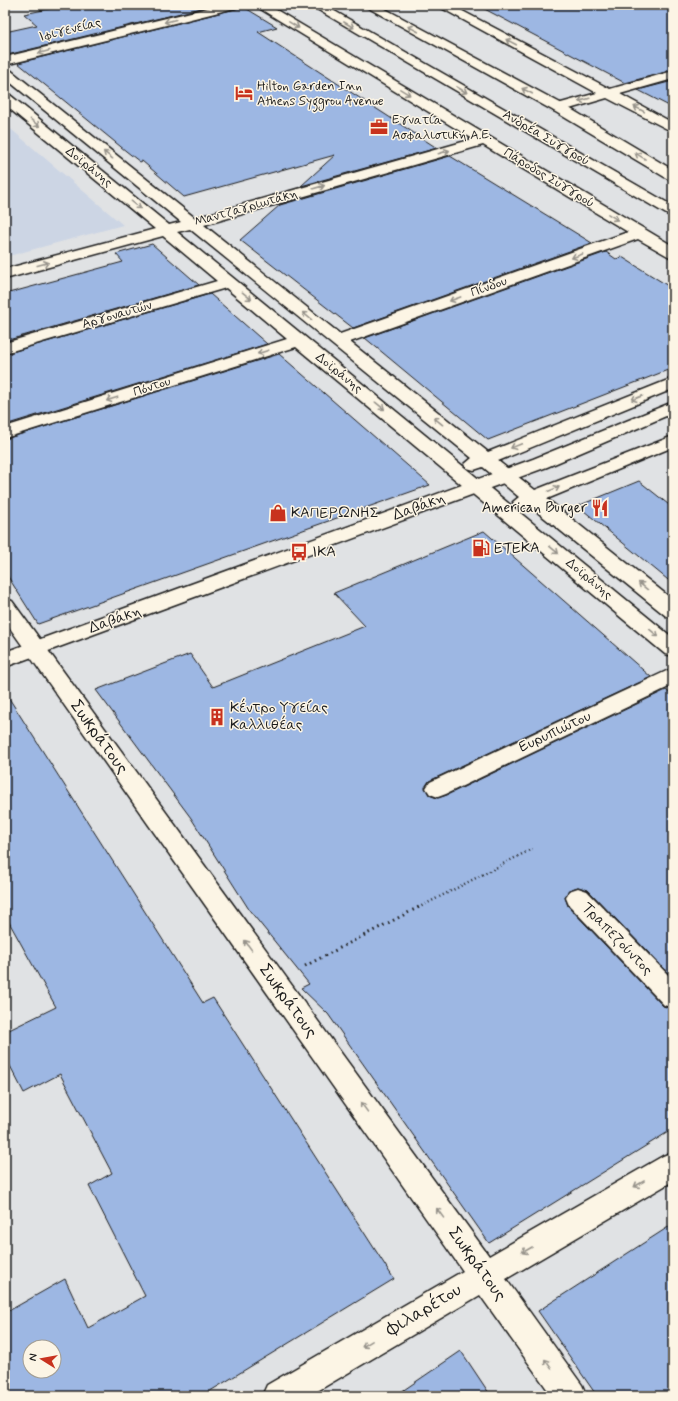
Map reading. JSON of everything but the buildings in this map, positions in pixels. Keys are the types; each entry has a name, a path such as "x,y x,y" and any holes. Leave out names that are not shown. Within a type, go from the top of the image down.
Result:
{"main road":[{"name":"Ιφιγενείας","path":"5,62 236,5"},
{"name":"Πάροδος Συγγρού","path":"260,5 673,253"},
{"name":"Ανδρέα Συγγρού","path":"316,5 673,212"},
{"path":"369,5 559,108 673,176"},
{"path":"442,5 673,128"},
{"name":"Δοϊράνης","path":"5,72 673,611"},
{"path":"559,108 673,76"},
{"name":"Δοϊράνης","path":"5,98 230,282 673,649"},
{"name":"Μαντζαγριωτάκη","path":"5,274 486,140"},
{"name":"Πίνδου","path":"337,341 640,233"},
{"name":"Αργοναυτών","path":"5,348 230,282"},
{"name":"Πόντου","path":"5,433 300,340"},
{"path":"458,471 673,383"},
{"name":"Δαβάκη","path":"5,660 505,476 673,407"},
{"path":"505,510 673,440"},
{"name":"Σωκράτους","path":"5,606 571,1396"},
{"name":"Ευρυπιώτου","path":"438,788 673,676"},
{"name":"Τραπεζούντος","path":"578,898 673,998"},
{"name":"Φιλαρέτου","path":"278,1396 484,1274 673,1165"}],"path":[{"path":"274,982 532,849"}],"shaded area":[{"path":"5,124 123,225 5,257"}],"place":[{"name":"Hilton Garden Inn Athens Syggrou Avenue","path":"244,93"},
{"name":"Εγνατία Ασφαλιστική Α.Ε.","path":"379,127"},
{"name":"American Burger","path":"600,508"},
{"name":"ΚΑΠΕΡΩΝΗΣ","path":"278,513"},
{"name":"ΕΤΕΚΑ","path":"481,548"},
{"name":"ΙΚΑ","path":"299,552"},
{"name":"Κέντρο Υγείας Καλλιθέας","path":"217,717"}]}
